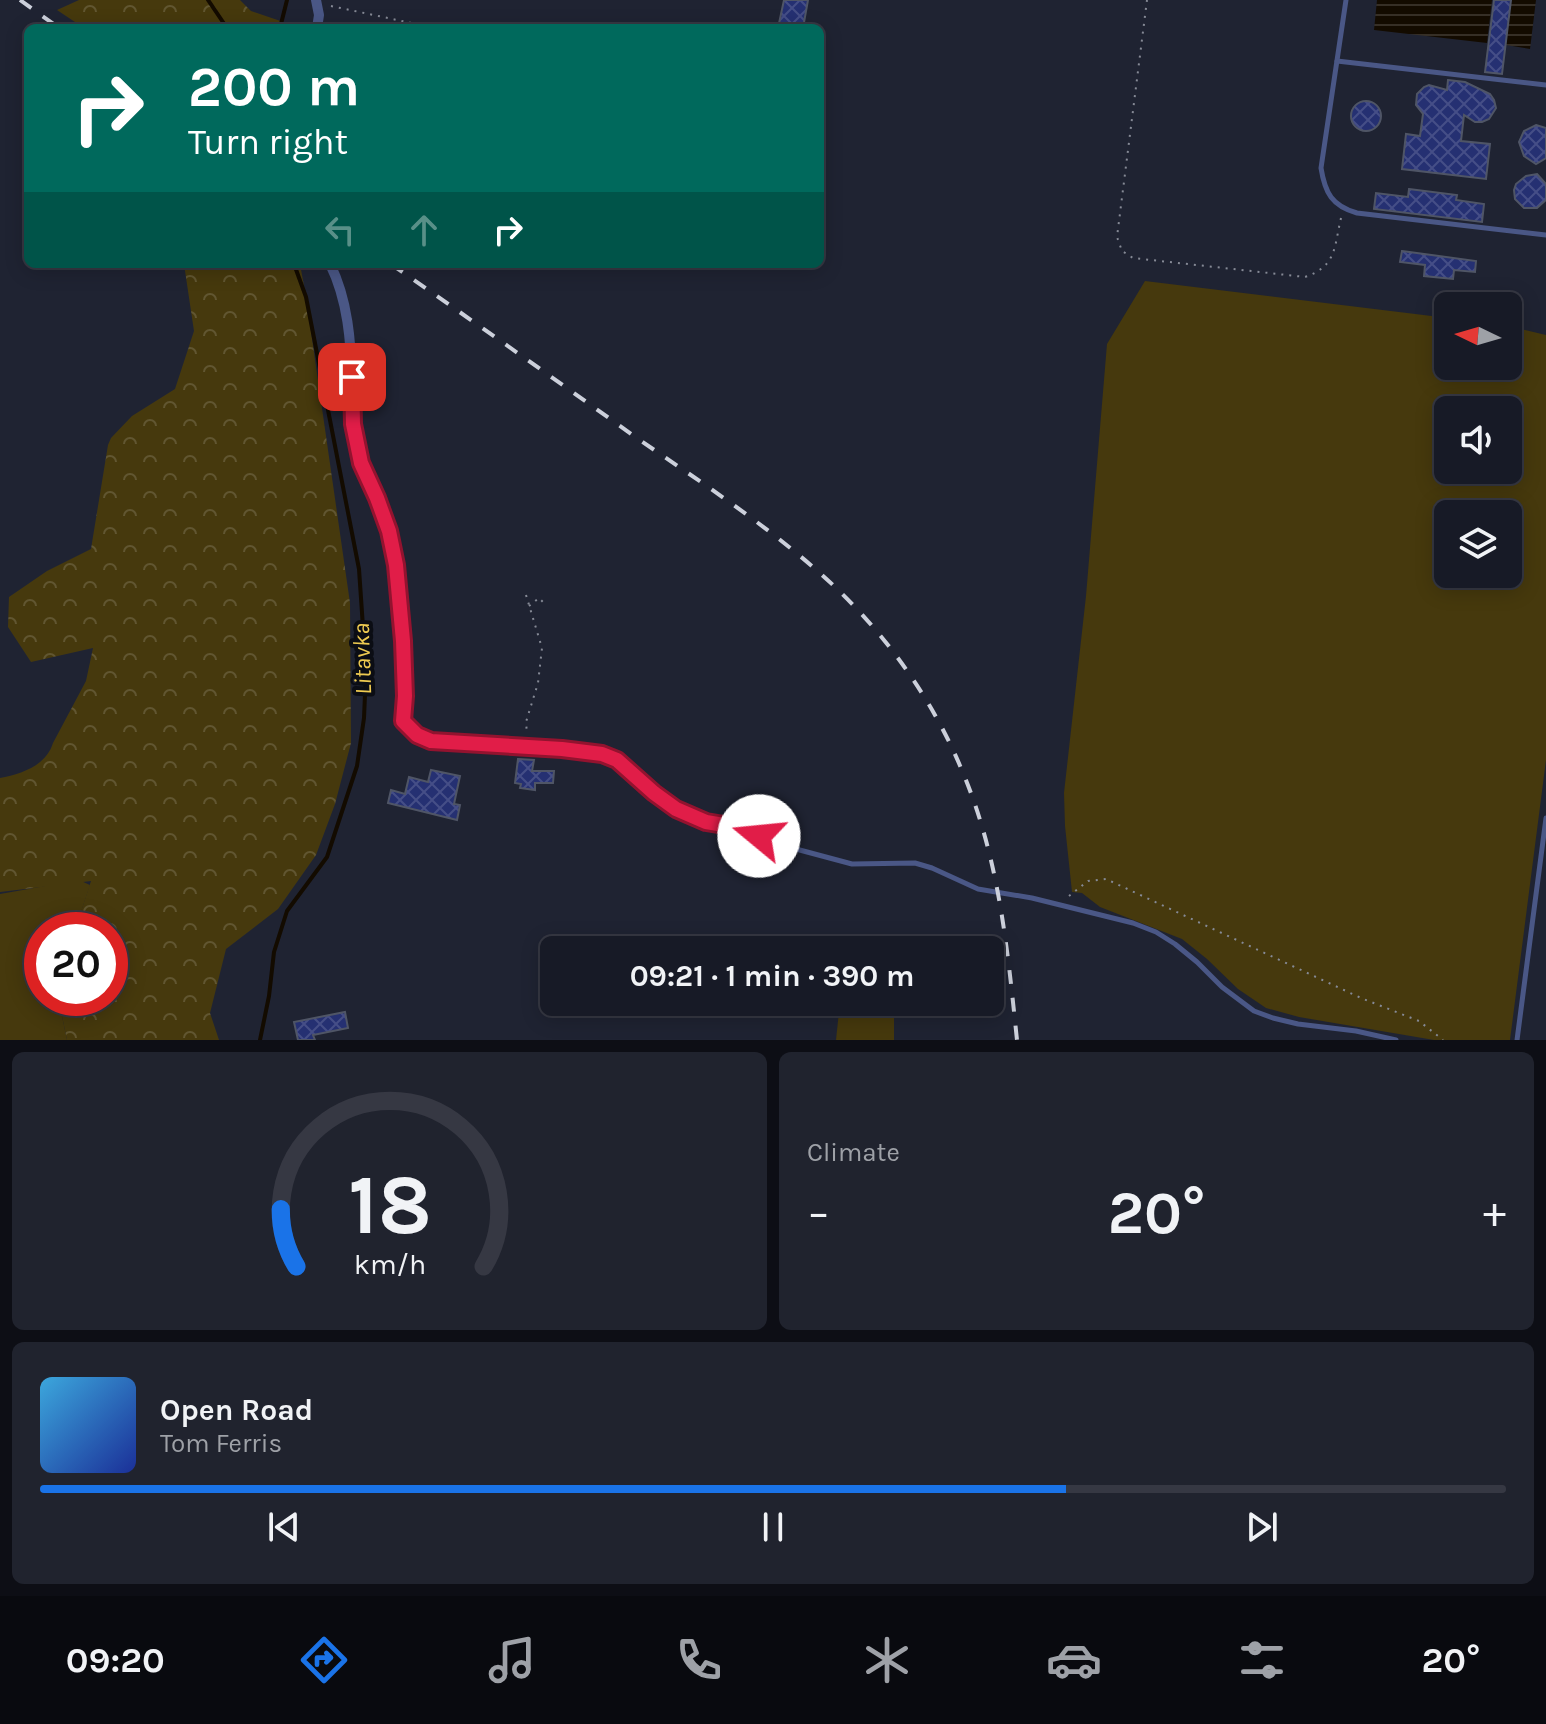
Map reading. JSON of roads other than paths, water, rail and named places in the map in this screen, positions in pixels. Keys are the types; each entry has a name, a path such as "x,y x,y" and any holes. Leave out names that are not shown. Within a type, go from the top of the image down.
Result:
{"street":[{"path":"317,2 318,24"},
{"path":"332,268 346,311 353,424 361,463 389,531 396,565 403,641 403,721 417,735 431,741 602,754"}],"lane":[{"path":"1346,0 1321,168 1329,196 1343,209 1357,213 1546,235"},
{"path":"1337,61 1546,85"},
{"path":"602,754 617,760 676,809 706,822 736,827 781,845 852,864 915,863 978,889 1059,904 1133,923 1156,932 1186,953 1240,1002 1263,1015 1396,1040"},
{"path":"1517,1040 1546,818"}],"waterway":[{"name":"Litavka","path":"208,0 224,24"},
{"path":"281,24 287,0"},
{"name":"Litavka","path":"260,1040 274,952 287,911 327,857 357,766 364,718 366,671 359,569 306,297 295,268"}],"railway":[{"path":"20,0 53,24"},
{"path":"397,268 762,526 833,585 890,647 936,717 974,801 1000,902 1017,1040"}]}
